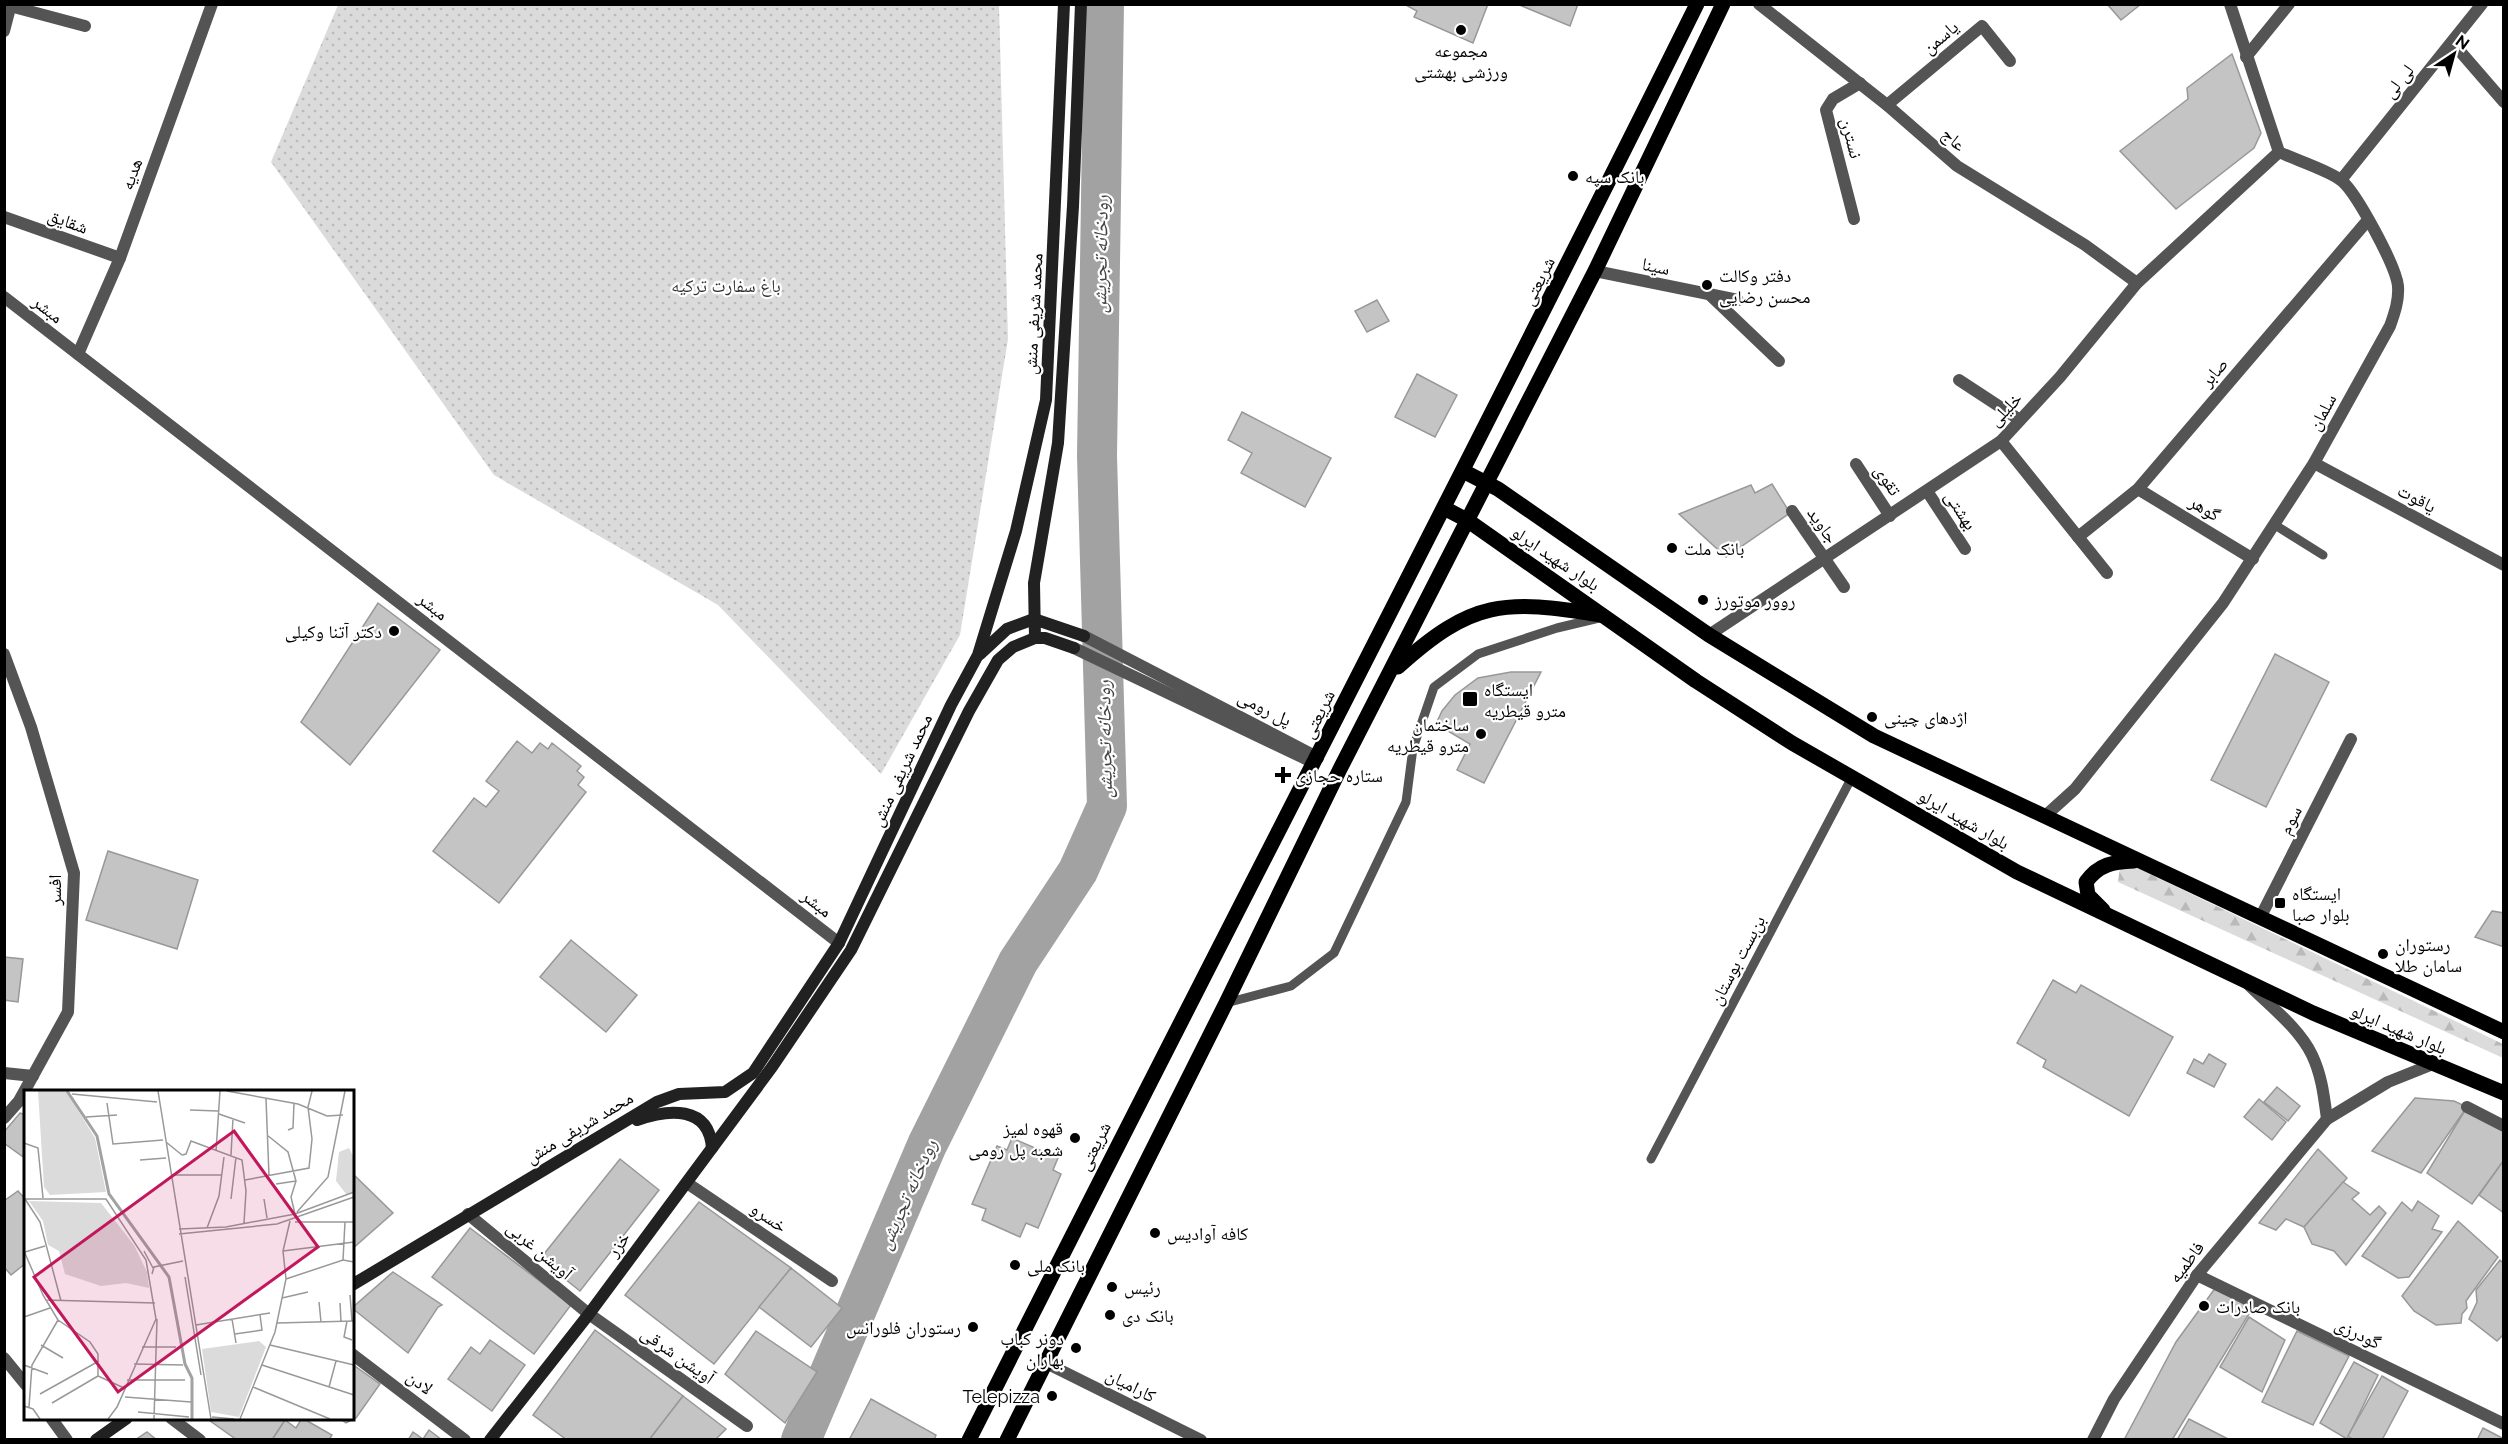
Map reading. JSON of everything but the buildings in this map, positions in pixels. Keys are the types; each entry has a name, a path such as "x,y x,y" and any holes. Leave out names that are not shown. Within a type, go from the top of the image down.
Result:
{"main road":[{"name":"شریعتی","path":"969,1440 1167,1044 1318,758 1697,4"},
{"path":"1007,1440 1226,1003 1340,769 1595,271 1723,4"},
{"name":"بلوار شهید ایرلو","path":"1463,471 1486,483 1709,635 1874,736 2044,818 2504,1032"},
{"name":"بلوار شهید ایرلو","path":"1444,508 1467,520 1608,616 1696,681 1792,743 2017,872 2247,982 2504,1093"},
{"path":"1391,673 1430,639 1456,622 1480,611 1505,607 1548,606 1608,616"},
{"path":"2116,920 2088,895 2086,882 2093,872 2102,866 2117,862 2140,861"}],"street":[{"name":"هدیه","path":"78,354 120,258 212,4"},
{"name":"محمد شریفی منش","path":"354,1284 657,1102 679,1094 725,1092 753,1073 839,943 951,705 978,655 1016,531 1046,400 1064,4"},
{"name":"محمد شریفی منش","path":"772,1067 851,950 969,711 998,660 1013,647 1035,638 1034,584 1058,443 1073,206 1081,4"},
{"name":"عاج","path":"1759,4 1860,83 1958,166 2085,244 2137,283"},
{"path":"2230,4 2278,152 2341,180"},
{"path":"2246,57 2289,4"},
{"name":"لی لی","path":"2341,180 2482,4"},
{"path":"4,31 11,5 85,26"},
{"name":"یاسمن","path":"1887,105 1982,26 2010,61"},
{"path":"2452,42 2504,102"},
{"name":"نسترن","path":"1854,219 1826,110 1833,99 1860,83"},
{"name":"خلیلی","path":"1709,635 2001,441 2060,377 2137,283 2278,152"},
{"name":"سلمان","path":"2044,818 2075,789 2223,603 2314,463 2390,326 2397,305 2398,284 2393,267 2368,220 2341,180"},
{"name":"شقایق","path":"4,217 120,258"},
{"name":"صابر","path":"2078,537 2138,489 2368,220"},
{"name":"سینا","path":"1595,271 1738,300"},
{"path":"1711,296 1779,361"},
{"name":"مبشر","path":"4,297 839,943"},
{"path":"1959,380 2020,420"},
{"path":"2001,441 2106,573"},
{"name":"یاقوت","path":"2314,463 2504,565"},
{"name":"تقوی","path":"1856,464 1890,516"},
{"name":"گوهر","path":"2138,489 2253,559"},
{"name":"بهشتی","path":"1927,491 1965,549"},
{"name":"جاوید","path":"1792,511 1844,587"},
{"path":"978,655 1007,629 1034,619"},
{"name":"پل رومی","path":"1034,619 1084,636 1130,658 1310,751 1318,758"},
{"name":"پل رومی","path":"1035,638 1045,638 1074,648 1306,759 1318,758"},
{"name":"افسر","path":"4,654 31,727 74,873 68,1012 25,1090"},
{"name":"سوم","path":"2260,918 2351,739"},
{"path":"2247,982 2288,1023 2311,1053 2322,1082 2327,1119"},
{"name":"فاطمیه","path":"2093,1440 2114,1399 2197,1275 2327,1119 2388,1082 2433,1064"},
{"name":"خزر","path":"490,1440 589,1314 772,1067"},
{"path":"4,1073 33,1076"},
{"name":"افسر","path":"4,1118 24,1092"},
{"path":"2467,1107 2504,1126"},
{"path":"612,1128 655,1113 687,1114 703,1122 711,1134 712,1148"},
{"name":"خسرو","path":"687,1183 832,1281"},
{"name":"آویشن غربی","path":"468,1214 589,1314"},
{"name":"گودرزی","path":"2197,1275 2504,1424"},
{"name":"آویشن شرقی","path":"589,1314 747,1426"},
{"name":"لادن","path":"354,1356 465,1440"},
{"path":"4,1358 24,1383"},
{"name":"کارامیان","path":"1046,1363 1200,1440"},
{"path":"52,1420 67,1440"},
{"path":"96,1440 126,1420"},
{"path":"172,1420 200,1440"}],"lane":[{"path":"2275,525 2323,555"},
{"path":"1226,1003 1291,986 1334,953 1406,802 1413,748 1434,687 1478,654 1557,628 1608,616"},
{"name":"بن‌بست بوستان","path":"1650,1159 1852,777"}],"green space":[{"name":"باغ سفارت ترکیه","path":"338,5 999,5 1008,339 960,635 881,774 718,605 494,475 271,162"},
{"path":"2131,865 2503,1044 2503,1058 2118,882 2120,867"}],"waterway":[{"name":"رودخانه تجریش","path":"801,1440 927,1145 1018,962 1078,871 1107,806 1097,456 1104,4"}],"place":[{"name":"مجموعه ورزشی بهشتی","path":"1461,30"},
{"name":"بانک سپه","path":"1573,176"},
{"name":"دفتر وکالت محسن رضایی","path":"1707,285"},
{"name":"بانک ملت","path":"1672,548"},
{"name":"روور موتورز","path":"1703,600"},
{"name":"دکتر آتنا وکیلی","path":"394,631"},
{"name":"ایستگاه مترو قیطریه","path":"1470,699"},
{"name":"اژدهای چینی","path":"1872,717"},
{"name":"ساختمان مترو قیطریه","path":"1481,734"},
{"name":"ستاره حجازی","path":"1283,775"},
{"name":"ایستگاه بلوار صبا","path":"2280,903"},
{"name":"رستوران سامان طلا","path":"2383,954"},
{"name":"قهوه لمیز شعبه پل رومی","path":"1075,1138"},
{"name":"کافه آوادیس","path":"1155,1233"},
{"name":"بانک ملی","path":"1015,1265"},
{"name":"رئیس","path":"1112,1287"},
{"name":"بانک صادرات","path":"2204,1306"},
{"name":"بانک دی","path":"1110,1315"},
{"name":"رستوران فلورانس","path":"973,1327"},
{"name":"دونر کباب بهاران","path":"1076,1348"},
{"name":"Telepizza","path":"1052,1396"}]}
